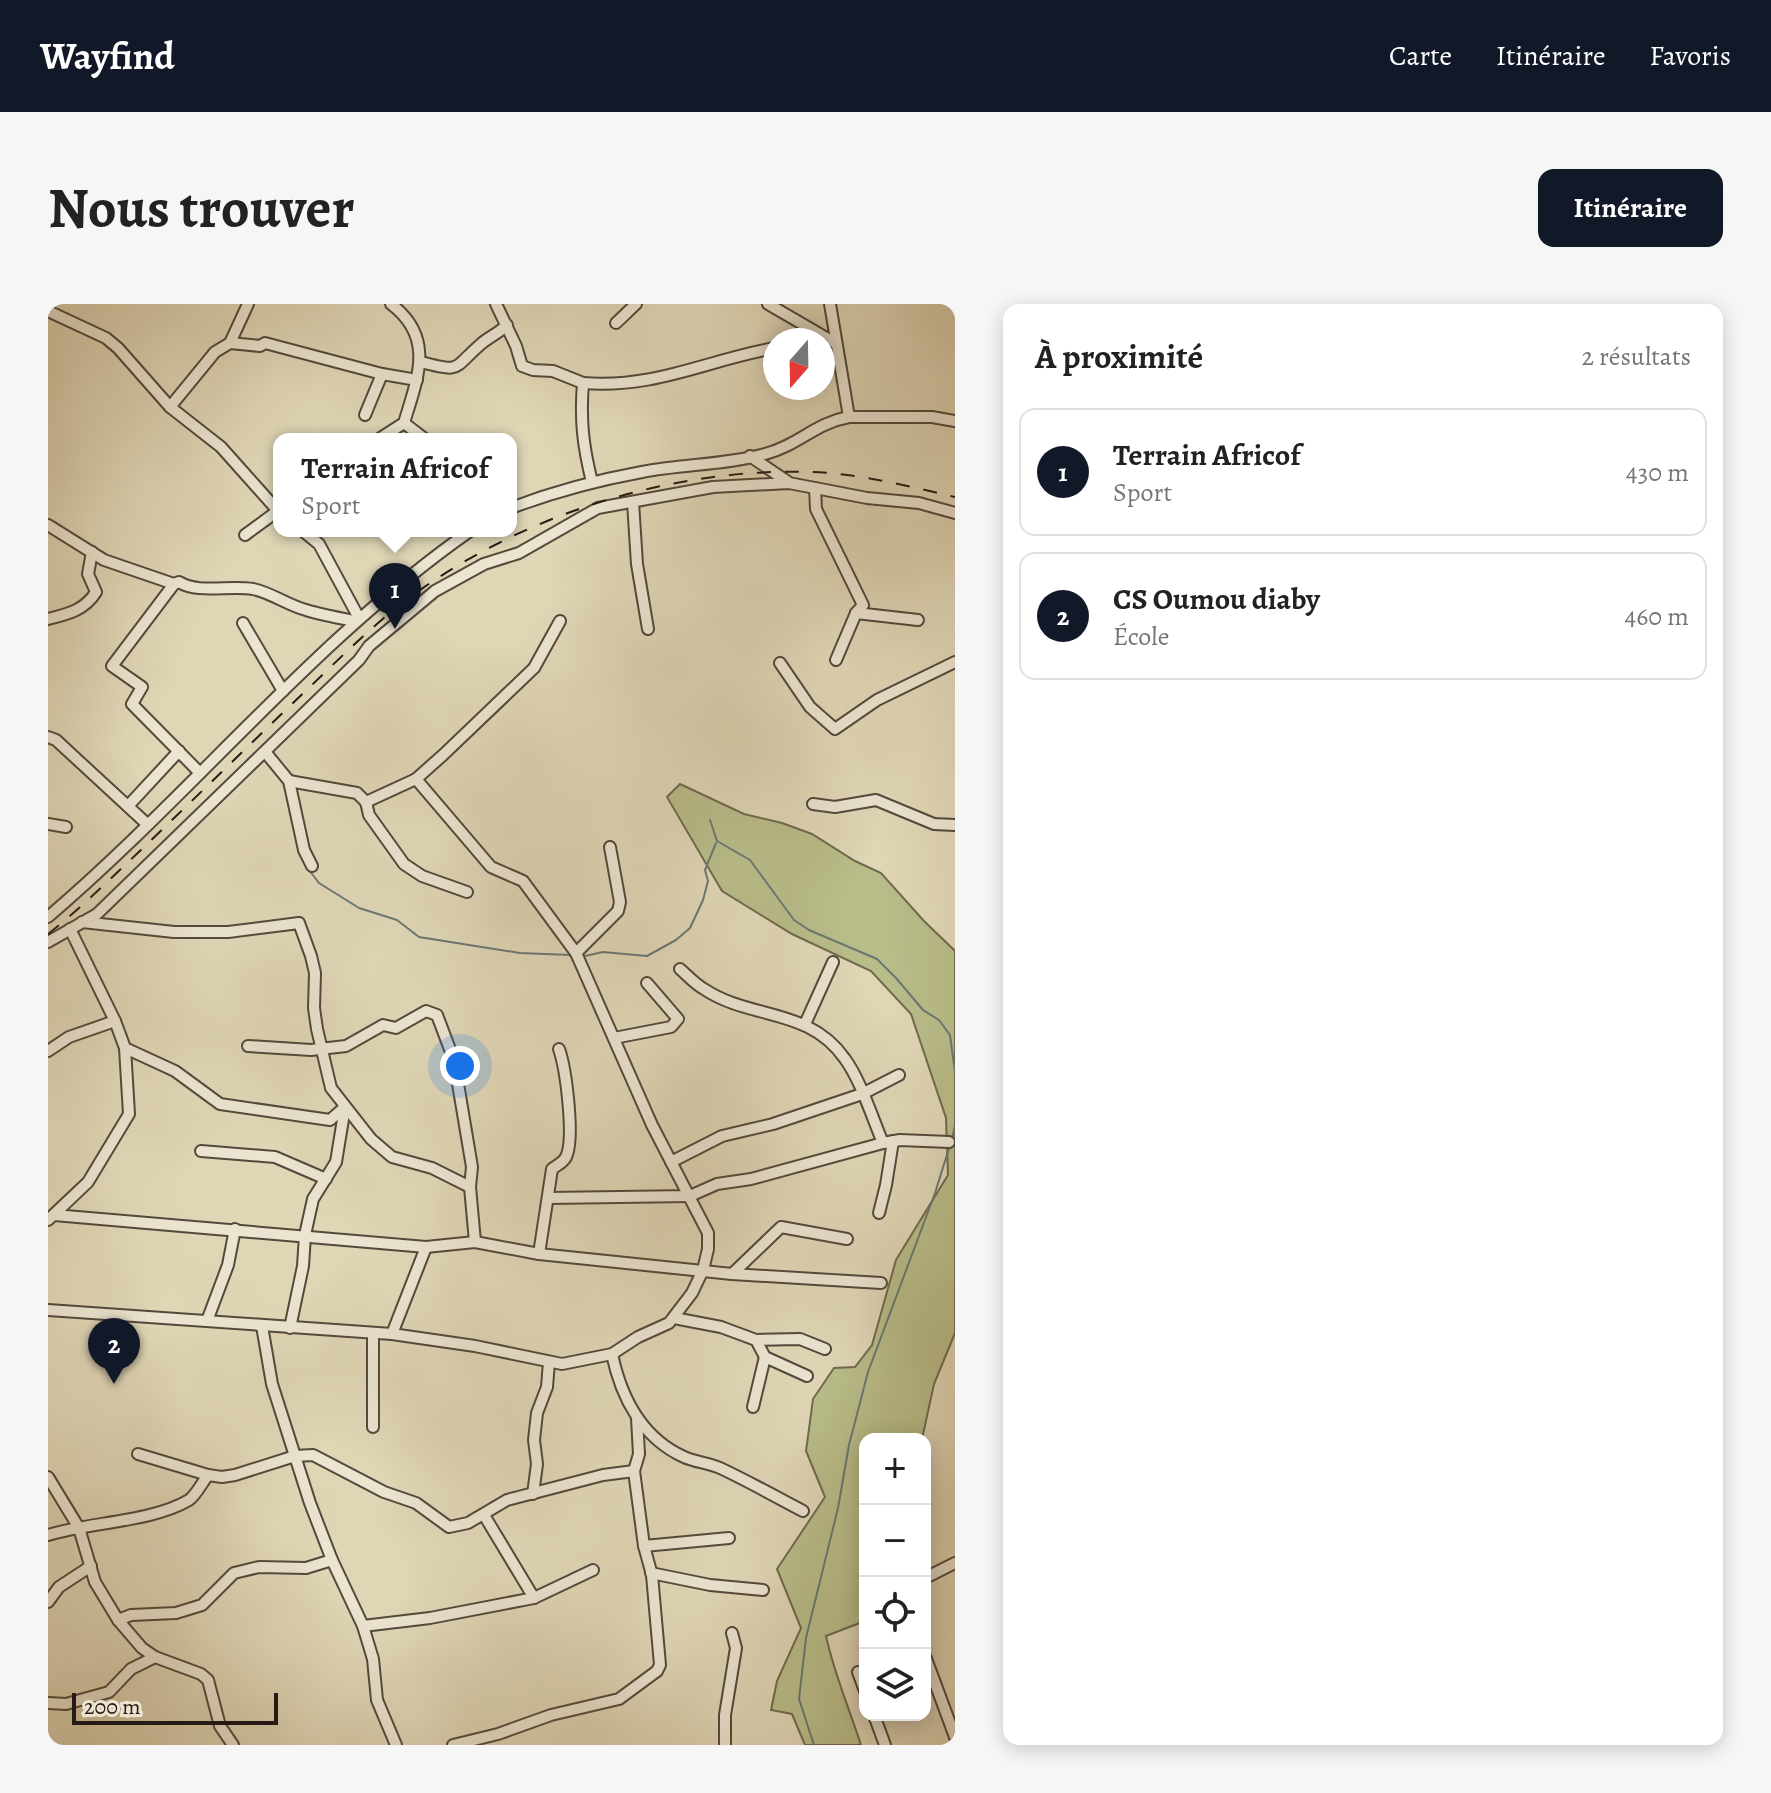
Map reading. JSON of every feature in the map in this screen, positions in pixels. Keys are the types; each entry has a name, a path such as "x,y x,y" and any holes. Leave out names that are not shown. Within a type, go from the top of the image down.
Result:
{"street":[{"path":"170,407 215,352 230,343 248,304"},
{"path":"388,433 404,423 421,362 419,344 412,327 394,304"},
{"path":"496,304 522,366 553,371 583,383 614,385 660,378 763,351"},
{"path":"616,323 636,304"},
{"path":"768,304 804,328"},
{"path":"830,304 833,328"},
{"path":"48,311 106,338 118,348 170,407 221,447 273,504"},
{"path":"421,362 449,370 458,367 483,342 499,334 507,325"},
{"path":"230,343 260,346 265,343 382,374 417,380"},
{"path":"835,343 849,417"},
{"path":"365,415 382,374"},
{"path":"583,383 582,442 592,482"},
{"path":"517,506 592,482 643,471 750,456 795,444 827,421 849,417 932,417 955,421"},
{"path":"404,423 417,433"},
{"path":"750,456 789,483"},
{"path":"48,942 97,914 173,838 266,753 359,660 369,646 435,591 484,564 519,553 598,508 713,487 789,483 867,498 919,503 955,513"},
{"path":"815,488 816,509 863,605 856,613 836,660"},
{"path":"633,502 637,564 648,629"},
{"path":"245,535 273,515"},
{"path":"48,525 104,560 174,584 179,582 197,589 220,586 253,589 304,610 357,619"},
{"path":"310,537 319,544 357,619"},
{"path":"48,917 357,619 462,537"},
{"path":"48,619 78,611 92,599 96,592 88,574 92,552"},
{"path":"174,584 112,666 142,687 132,704 200,773"},
{"path":"856,613 918,620"},
{"path":"366,802 416,779 534,668 560,621"},
{"path":"243,623 283,691"},
{"path":"780,663 810,707 835,729 877,700 955,662"},
{"path":"48,737 56,740 147,824"},
{"path":"128,806 179,751"},
{"path":"266,753 289,781 304,850 312,866"},
{"path":"48,1310 392,1334 475,1346 562,1364 612,1354 638,1337 669,1323 692,1293 703,1270 708,1233 671,1162 576,953 523,881 491,867 416,779"},
{"path":"289,781 357,793 366,802 369,815 404,864 422,876 467,892"},
{"path":"813,804 835,807 876,800 934,824 955,825"},
{"path":"48,824 66,827"},
{"path":"576,953 618,911 620,902 610,847"},
{"path":"80,922 174,932 228,932 299,923 315,973 314,1008 331,1088 371,1139 392,1157 432,1168 470,1187"},
{"path":"51,1218 88,1182 129,1114 125,1048 70,929"},
{"path":"805,1024 833,962"},
{"path":"680,969 704,990 805,1024 828,1039 846,1060 888,1142 886,1185 879,1213"},
{"path":"614,1038 671,1027 678,1019 647,983"},
{"path":"248,1046 311,1050 346,1046 383,1025 396,1028 426,1011 437,1015 454,1060 472,1167 470,1187 475,1242"},
{"path":"48,1051 69,1037 115,1021"},
{"path":"125,1048 175,1071 220,1104 330,1120 345,1107"},
{"path":"539,1254 552,1169 564,1161 569,1148 566,1070 559,1049"},
{"path":"671,1162 722,1136 773,1124 862,1094 899,1075"},
{"path":"290,1328 313,1199 336,1162 345,1107"},
{"path":"548,1198 690,1196 717,1184 751,1179 888,1142 949,1142"},
{"path":"201,1151 275,1157 326,1179"},
{"path":"51,1218 235,1229 426,1247 475,1242 539,1254 732,1274 881,1283"},
{"path":"732,1274 781,1227 847,1239"},
{"path":"207,1321 228,1265 235,1229"},
{"path":"392,1334 426,1247"},
{"path":"674,1318 721,1327 756,1340 800,1339 825,1349"},
{"path":"262,1326 272,1384 295,1456 332,1560 363,1626 373,1659 377,1700 396,1745"},
{"path":"373,1333 373,1427"},
{"path":"756,1340 765,1357 807,1376"},
{"path":"612,1354 618,1381 637,1418 658,1442 686,1458 717,1467 803,1511"},
{"path":"753,1407 765,1357"},
{"path":"533,1494 537,1464 534,1440 537,1413 547,1387 549,1362"},
{"path":"453,1745 499,1739 551,1715 619,1699 657,1671 660,1665 651,1573 644,1546 634,1471 639,1454 637,1418"},
{"path":"138,1454 208,1475 235,1475 295,1456 313,1455 384,1492 416,1503 449,1527 468,1523 507,1500 603,1475 634,1471"},
{"path":"48,1535 151,1513 191,1499 208,1475"},
{"path":"48,1477 79,1528 95,1582 118,1620 142,1648 155,1657 201,1674 208,1680 220,1726 233,1745"},
{"path":"484,1515 534,1598"},
{"path":"644,1546 729,1538"},
{"path":"118,1620 131,1615 176,1613 202,1605 234,1573 259,1567 306,1568 332,1560"},
{"path":"927,1577 955,1563"},
{"path":"48,1602 59,1587 91,1566"},
{"path":"363,1626 430,1618 534,1598 593,1570"},
{"path":"651,1573 710,1585 763,1590"},
{"path":"725,1745 725,1715 736,1648 732,1633"},
{"path":"48,1703 66,1704 109,1692 131,1669 155,1657"},
{"path":"931,1671 955,1737"},
{"path":"944,1703 955,1697"},
{"path":"876,1721 885,1745"}],"green space":[{"path":"680,784 744,814 812,834 881,873 955,951 955,1333 934,1384 923,1433 859,1433 859,1623 826,1636 861,1745 805,1745 792,1714 771,1710 777,1681 801,1628 777,1569 825,1497 806,1451 813,1399 834,1368 855,1367 872,1345 896,1260 948,1175 946,1118 911,1014 871,971 792,934 722,891 667,797"}],"waterway":[{"path":"710,820 717,841 750,860 794,920 809,930 877,959 923,1010 939,1020 950,1035 955,1072"},
{"path":"585,956 603,952 647,956 676,940 690,928 703,900 708,881 705,870 716,843"},
{"path":"309,870 319,883 359,908 397,920 419,937 520,953 571,955"},
{"path":"952,1139 955,1125"},
{"path":"814,1745 799,1699 806,1638 838,1508 849,1445 868,1372 950,1145"}],"railway":[{"path":"517,535 593,504 647,489 703,478 758,473 849,475 955,497"},
{"path":"48,934 396,608 441,576 512,537"}],"place":[{"name":"Terrain Africof","path":"395,629"},
{"name":"CS Oumou diaby","path":"114,1384"}]}
